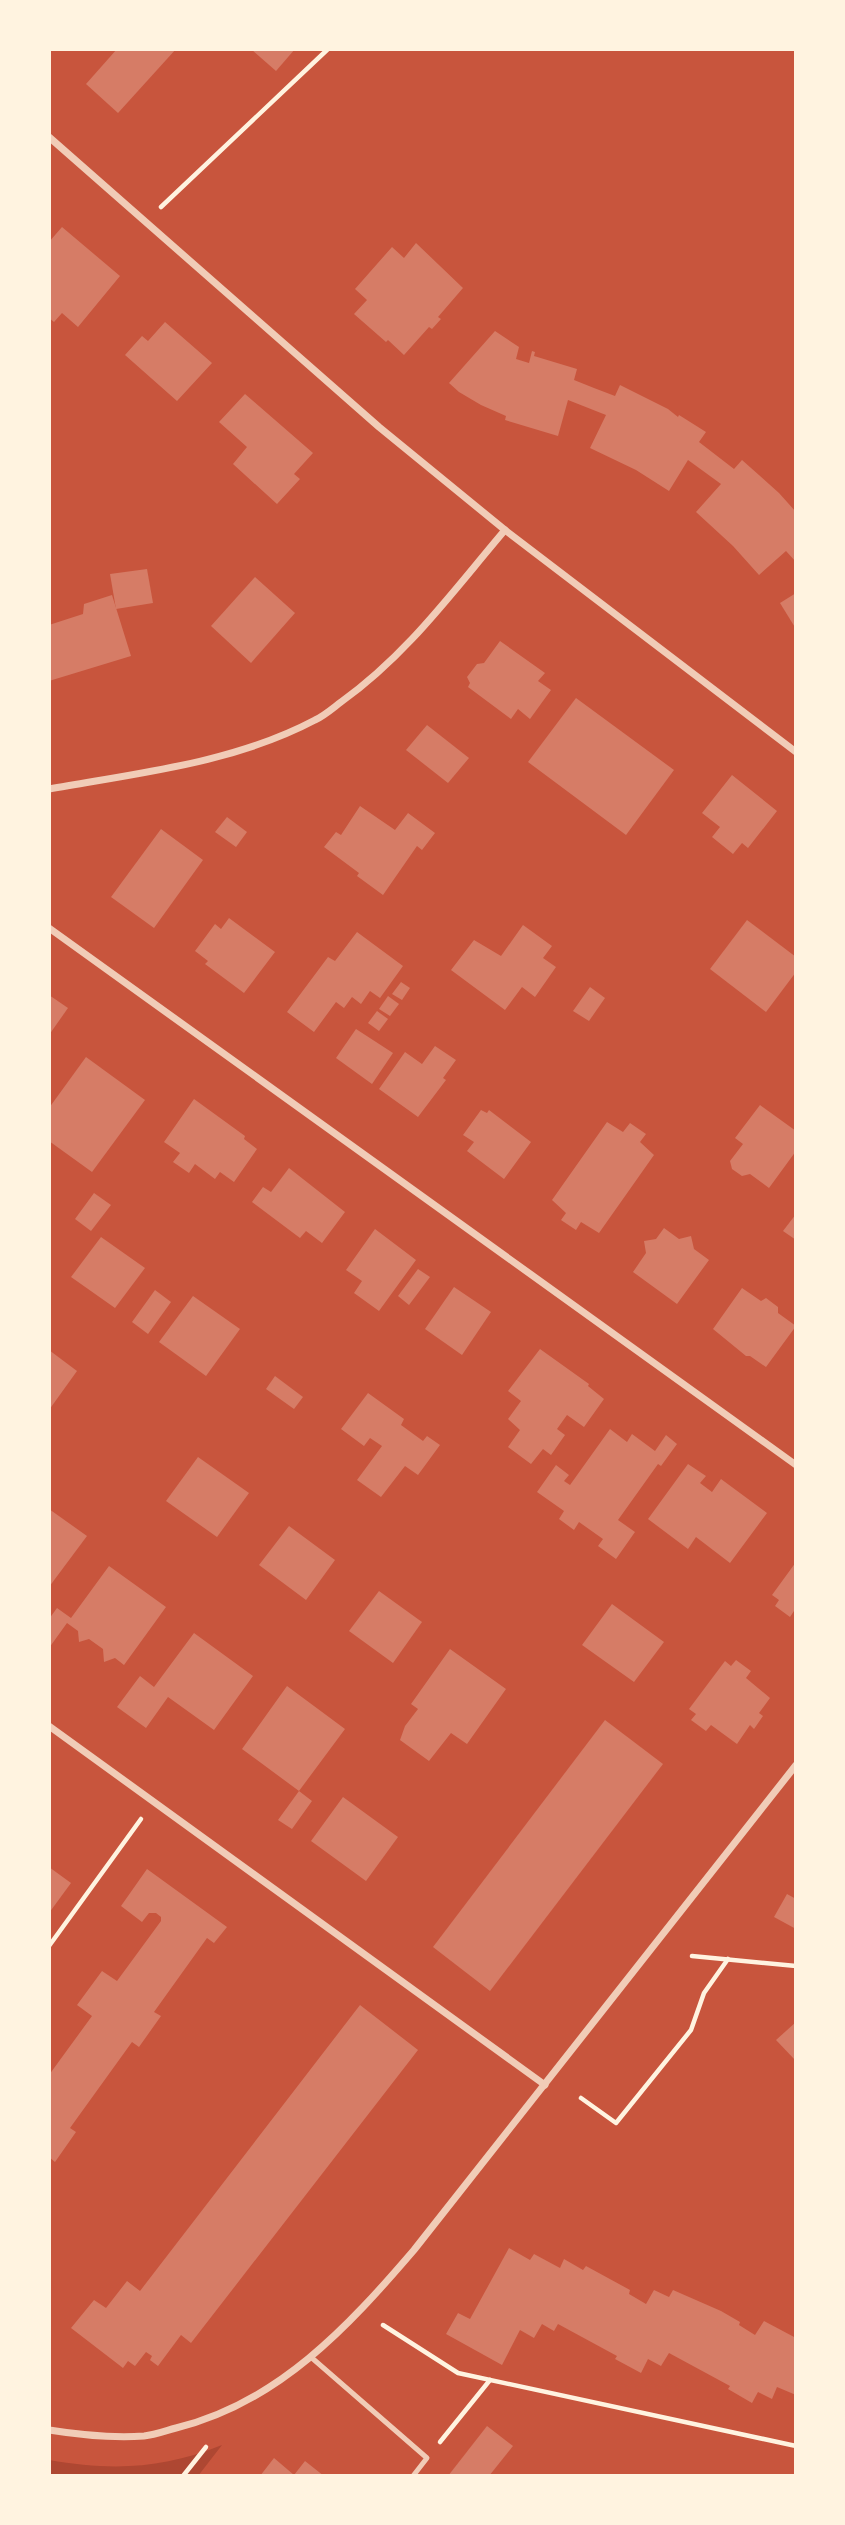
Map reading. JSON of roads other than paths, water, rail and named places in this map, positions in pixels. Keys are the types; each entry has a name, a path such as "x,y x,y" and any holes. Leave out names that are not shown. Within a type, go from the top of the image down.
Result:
{"street":[{"path":"49,137 379,427 505,530 796,752"},
{"path":"49,789 185,764 275,738 317,720 402,653 505,530"},
{"path":"49,928 796,1465"},
{"path":"49,1726 545,2085"},
{"path":"49,2430 83,2435 146,2436 202,2422 254,2399 312,2358 414,2250 796,1765"}],"lane":[{"path":"312,2358 427,2458 413,2476"}]}
